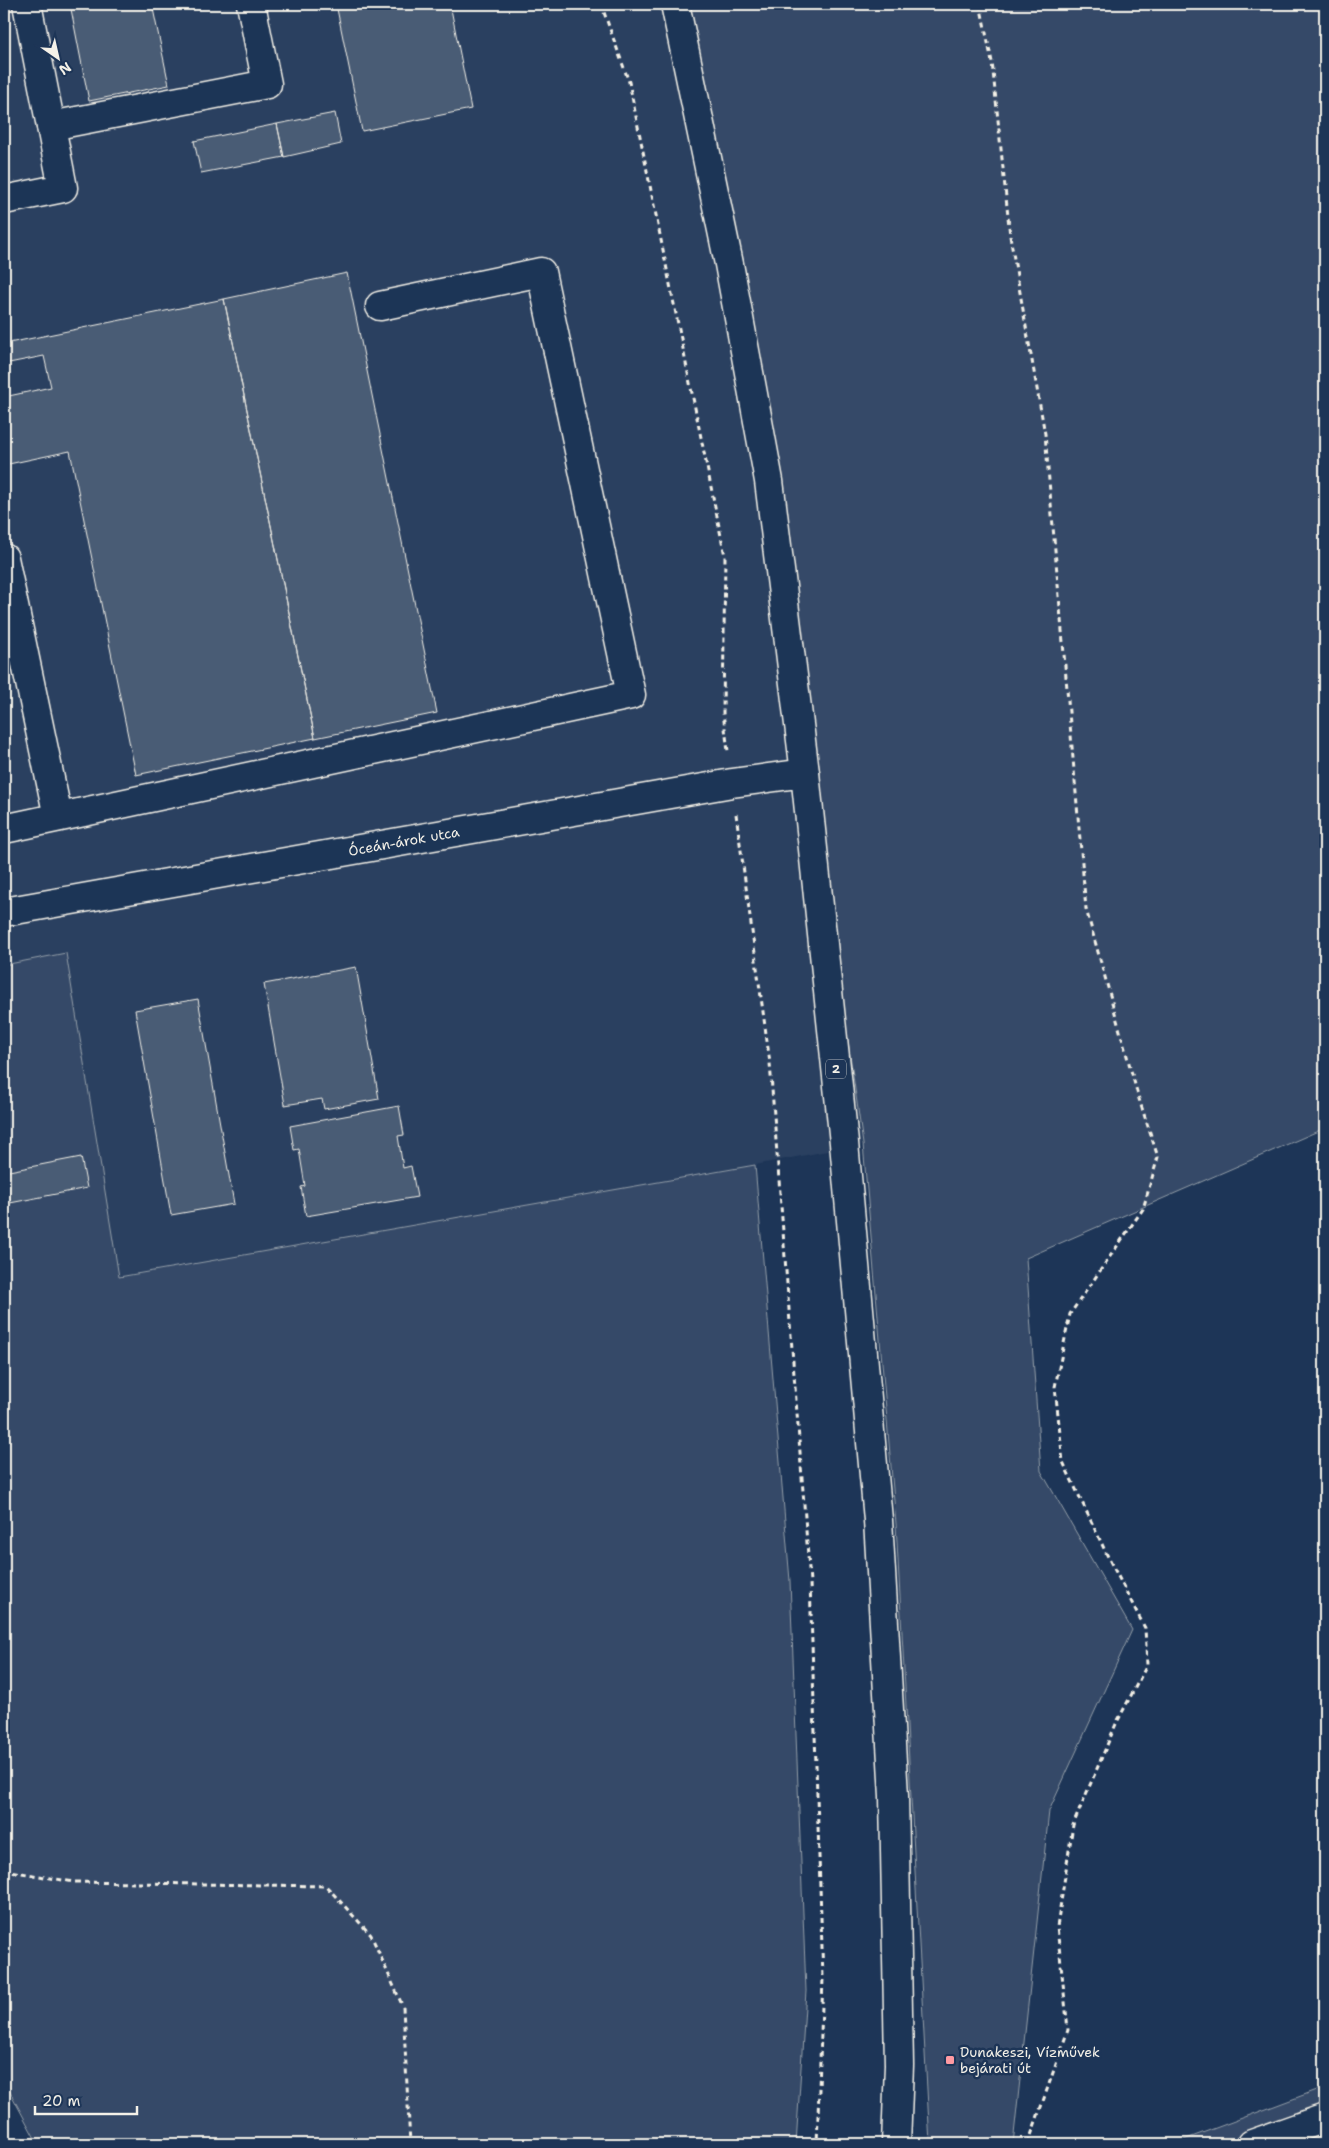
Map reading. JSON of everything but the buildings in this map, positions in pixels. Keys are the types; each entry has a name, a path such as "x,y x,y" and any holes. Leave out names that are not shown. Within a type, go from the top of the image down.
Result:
{"main road":[{"path":"4,200 63,188 27,4"},
{"path":"51,126 267,84 251,4"},
{"name":"2","path":"675,4 730,264 769,481 805,774 844,1143 878,1520 894,1796 899,2065 896,2144"},
{"path":"4,828 631,695 541,272 380,306"},
{"path":"4,558 58,817"},
{"name":"Óceán-árok utca","path":"4,912 732,782 805,774"},
{"path":"1252,2144 1325,2118"}],"path":[{"path":"601,4 629,82 725,556 723,713 770,1063 810,1582 823,1978 817,2144"},
{"path":"980,4 992,62 1010,236 1045,434 1086,909 1158,1157 1142,1209 1070,1314 1055,1386 1063,1462 1109,1559 1145,1628 1147,1665 1116,1724 1073,1826 1057,1927 1068,2030 1028,2144"},
{"path":"4,1870 74,1882 326,1886 371,1935 403,2008 410,2144"}],"shaded area":[{"path":"4,4 678,4 760,436 863,1144 755,1165 118,1277 66,953 4,965"},
{"path":"678,4 1325,4 1325,1128 1026,1258 1041,1471 1132,1630 1049,1811 1013,2144 930,2144 896,1524 863,1144 760,436"},
{"path":"66,953 119,1277 755,1165 790,1581 806,1991 796,2144 38,2144 4,2081 4,965"},
{"path":"1325,2087 1325,2144 1173,2144"}],"place":[{"name":"Dunakeszi, Vízművek bejárati út","path":"950,2060"}]}
